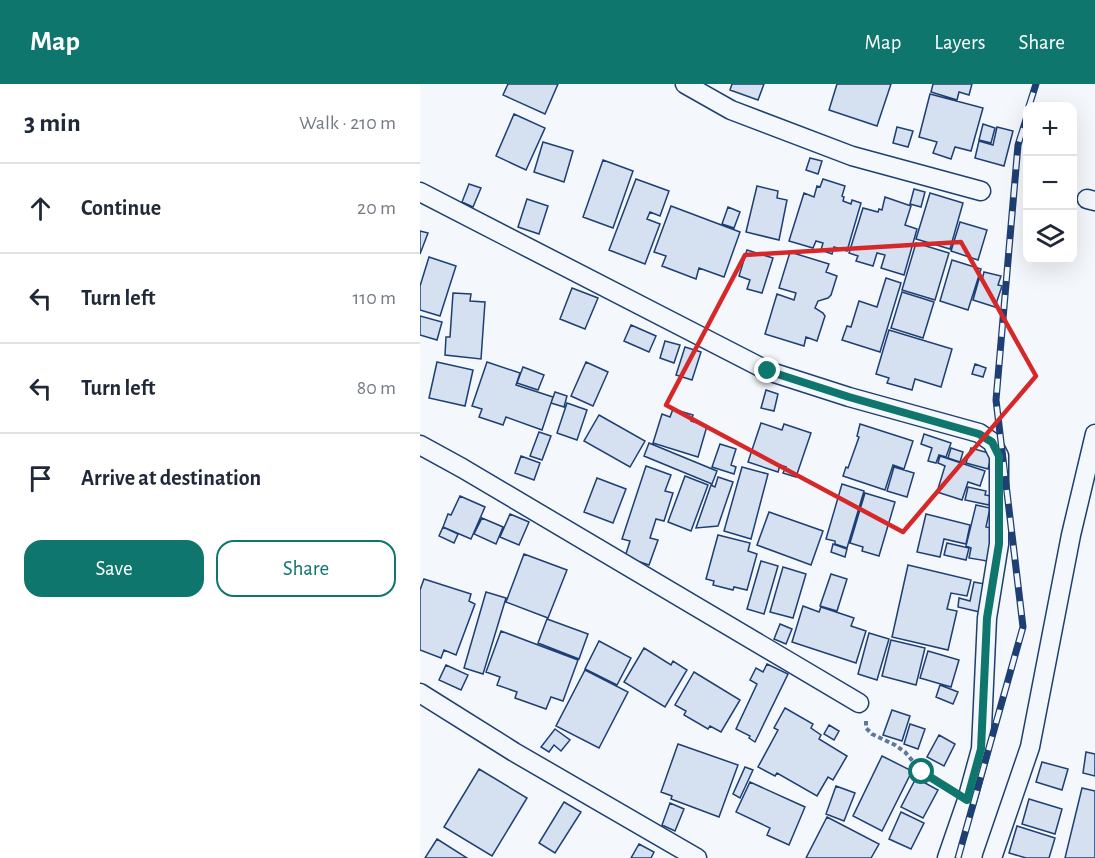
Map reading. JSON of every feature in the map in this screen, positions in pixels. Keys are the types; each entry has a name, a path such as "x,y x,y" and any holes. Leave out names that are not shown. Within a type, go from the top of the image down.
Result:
{"street":[{"path":"685,84 731,110 852,156 981,191"},
{"path":"420,192 768,371 979,434 992,442 999,456 999,544 987,618 981,749 967,800 947,858"},
{"path":"992,858 1030,747 1071,535 1095,434"},
{"path":"420,445 859,704"},
{"path":"420,693 514,752 697,858"}],"path":[{"path":"859,704 865,712 866,728 872,734 895,745 905,752 922,772 967,800"}],"highlighted area":[{"path":"961,242 1036,376 903,532 666,405 745,255"}],"building":[{"path":"508,84 558,84 545,114 503,95"},
{"path":"732,84 764,84 758,100 730,90"},
{"path":"837,84 891,84 877,126 829,110"},
{"path":"933,84 972,84 969,95 959,92 957,100 931,92"},
{"path":"930,94 983,108 971,151 955,147 951,159 933,153 937,142 919,137"},
{"path":"514,114 545,128 526,170 496,156"},
{"path":"983,124 995,128 991,143 979,140"},
{"path":"897,127 913,131 908,147 893,143"},
{"path":"997,127 1013,131 1004,166 975,158 979,141 993,145"},
{"path":"543,142 573,151 564,182 534,172"},
{"path":"810,158 822,161 818,174 806,170"},
{"path":"603,160 633,171 613,228 583,217"},
{"path":"636,179 669,191 660,216 650,212 647,219 660,224 645,264 609,250"},
{"path":"823,179 845,186 843,201 851,204 852,200 861,203 847,251 834,247 832,254 821,250 823,243 816,241 813,248 789,241 804,193 814,197 817,186 820,187"},
{"path":"469,184 481,188 473,207 462,202"},
{"path":"757,186 778,191 777,198 787,200 779,240 746,232"},
{"path":"914,189 925,192 921,207 910,204"},
{"path":"930,193 963,203 950,249 916,239"},
{"path":"885,197 911,206 905,225 917,229 904,275 881,268 885,255 877,253 873,266 856,261 858,256 849,253 863,208 878,212 879,209 882,210"},
{"path":"527,199 548,206 539,234 518,227"},
{"path":"671,206 740,232 724,277 699,268 696,279 662,266 666,256 654,252"},
{"path":"728,207 740,212 734,228 722,224"},
{"path":"960,222 987,230 978,260 951,251"},
{"path":"420,231 428,233 420,254"},
{"path":"916,243 949,253 935,300 902,290"},
{"path":"747,250 773,258 762,293 747,289 750,280 739,276"},
{"path":"790,252 829,264 826,272 837,276 831,295 818,301 815,308 825,316 817,341 806,337 804,346 765,334 777,294 794,300 796,293 779,288"},
{"path":"429,257 456,266 440,316 420,310 420,286"},
{"path":"952,260 981,269 968,310 940,301"},
{"path":"984,272 1001,276 998,285 1002,286 995,307 973,300 979,279 982,280"},
{"path":"886,278 901,283 880,352 842,340 847,326 851,327 859,301 877,307"},
{"path":"572,288 598,298 585,329 560,319"},
{"path":"902,292 934,302 923,338 891,328"},
{"path":"453,293 471,294 470,301 485,302 481,359 445,355 446,337 450,337"},
{"path":"420,316 442,322 437,340 420,335"},
{"path":"631,325 656,336 649,352 624,341"},
{"path":"889,330 952,349 941,387 915,379 912,390 887,383 889,378 876,374"},
{"path":"665,341 680,345 674,363 660,358"},
{"path":"685,347 701,352 692,380 676,375"},
{"path":"437,362 473,370 465,406 429,398"},
{"path":"487,362 520,373 516,385 553,397 542,430 506,417 503,425 479,417 482,409 472,406"},
{"path":"586,362 608,372 593,406 571,396"},
{"path":"975,364 986,368 983,377 972,374"},
{"path":"523,367 544,375 538,390 517,383"},
{"path":"766,390 778,394 774,411 761,408"},
{"path":"555,392 567,396 564,407 551,403"},
{"path":"567,403 587,410 577,440 557,433"},
{"path":"673,409 693,415 691,421 707,426 698,457 653,443 662,414 670,417"},
{"path":"599,415 645,441 630,467 584,441"},
{"path":"761,423 782,430 784,424 811,433 796,477 783,473 786,467 780,465 778,472 748,462"},
{"path":"860,424 913,441 904,469 893,465 885,490 843,476 859,437 857,436"},
{"path":"539,432 551,436 542,460 530,456"},
{"path":"924,434 951,443 946,457 939,455 936,463 928,461 932,448 921,444"},
{"path":"649,443 717,471 712,484 644,456"},
{"path":"720,444 736,449 731,465 736,467 734,474 712,467"},
{"path":"951,448 963,452 960,462 948,458"},
{"path":"971,448 992,454 988,469 966,463"},
{"path":"521,456 540,463 534,480 515,473"},
{"path":"940,456 985,471 980,486 968,482 962,500 937,492 945,466 938,463"},
{"path":"646,466 671,475 665,491 673,493 664,521 656,519 650,538 658,540 649,565 625,557 630,541 622,539"},
{"path":"742,467 768,474 751,539 724,531"},
{"path":"894,467 914,473 907,497 887,491"},
{"path":"685,476 708,485 691,531 668,522"},
{"path":"718,477 733,482 718,526 696,528 711,485 715,487"},
{"path":"597,478 626,489 613,523 584,512"},
{"path":"842,484 864,491 847,548 826,539"},
{"path":"968,487 986,491 985,495 991,496 989,505 965,500"},
{"path":"865,493 895,502 879,556 862,551 863,547 850,543"},
{"path":"460,496 485,507 471,539 443,527 448,514 451,515"},
{"path":"976,505 990,508 986,527 996,529 987,561 969,558 971,548 966,546"},
{"path":"769,512 823,531 811,565 757,545"},
{"path":"510,514 529,522 519,545 500,537"},
{"path":"926,514 970,525 966,544 944,539 940,557 917,552"},
{"path":"482,518 503,527 496,544 474,534"},
{"path":"443,527 458,534 454,543 439,536"},
{"path":"718,535 750,543 748,551 757,554 747,590 734,587 733,590 713,585 714,581 706,579"},
{"path":"947,543 969,548 966,560 944,555"},
{"path":"833,544 847,549 845,557 831,552"},
{"path":"524,554 567,570 548,618 506,602"},
{"path":"761,561 778,566 764,614 747,609"},
{"path":"908,565 971,580 967,596 951,593 947,609 957,611 948,650 892,637"},
{"path":"783,567 806,574 793,618 770,612"},
{"path":"831,574 847,579 837,611 820,606"},
{"path":"424,579 471,594 469,601 475,604 456,655 444,650 441,658 420,650 420,590"},
{"path":"974,582 990,585 984,613 958,607 959,598 970,601"},
{"path":"486,592 506,598 483,674 464,668"},
{"path":"803,606 819,612 821,607 854,618 851,626 866,631 856,663 792,642"},
{"path":"547,619 588,634 579,659 538,643"},
{"path":"780,624 792,629 786,644 774,639"},
{"path":"501,631 578,660 563,701 551,697 546,709 515,698 517,692 497,685 500,677 486,672"},
{"path":"869,633 889,639 877,680 858,674"},
{"path":"891,640 925,648 916,685 882,676"},
{"path":"599,641 631,658 617,685 585,669"},
{"path":"644,648 671,665 673,661 687,670 665,707 624,682"},
{"path":"928,651 959,660 951,687 920,678"},
{"path":"767,664 788,674 755,742 749,738 750,736 736,729 757,684 750,680 756,668 763,672"},
{"path":"446,665 468,675 461,690 439,680"},
{"path":"585,670 628,692 599,748 556,726"},
{"path":"694,672 740,700 721,732 710,726 708,729 684,715 686,711 675,705"},
{"path":"940,685 958,692 953,704 936,697"},
{"path":"785,708 813,724 811,728 821,735 819,739 847,756 833,780 828,777 817,796 777,773 775,776 758,767 778,730 774,728"},
{"path":"892,710 910,716 902,741 883,735"},
{"path":"910,724 925,729 918,749 904,744"},
{"path":"829,725 839,731 834,740 824,734"},
{"path":"555,729 570,740 561,751 554,745 549,752 541,747"},
{"path":"939,735 955,744 944,766 927,757"},
{"path":"678,744 738,765 719,817 671,799 672,796 661,792"},
{"path":"1086,752 1095,754 1095,776 1083,773"},
{"path":"882,756 912,771 882,831 853,816"},
{"path":"1042,762 1068,769 1062,790 1036,782"},
{"path":"745,767 753,770 740,798 733,794"},
{"path":"479,769 527,798 492,856 444,827"},
{"path":"916,778 938,790 923,818 901,807"},
{"path":"750,782 805,807 789,845 767,835 770,828 736,812"},
{"path":"836,786 855,793 844,821 826,814"},
{"path":"1082,788 1095,791 1095,858 1065,858"},
{"path":"1029,799 1062,809 1055,834 1022,824"},
{"path":"564,802 581,812 555,853 539,843"},
{"path":"670,803 684,809 675,831 662,825"},
{"path":"901,812 924,823 911,849 889,839"},
{"path":"827,817 879,844 871,858 806,858"},
{"path":"1017,826 1055,838 1049,858 1026,858 1009,853"},
{"path":"437,839 467,858 425,858"},
{"path":"639,844 654,852 651,858 631,858"}],"railway":[{"path":"1030,102 1036,84"},
{"path":"958,858 1023,627 996,400 1018,145 1023,129"}],"route":[{"path":"768,371 979,434 992,442 999,456 999,544 987,618 981,749 967,800 922,772"}]}
